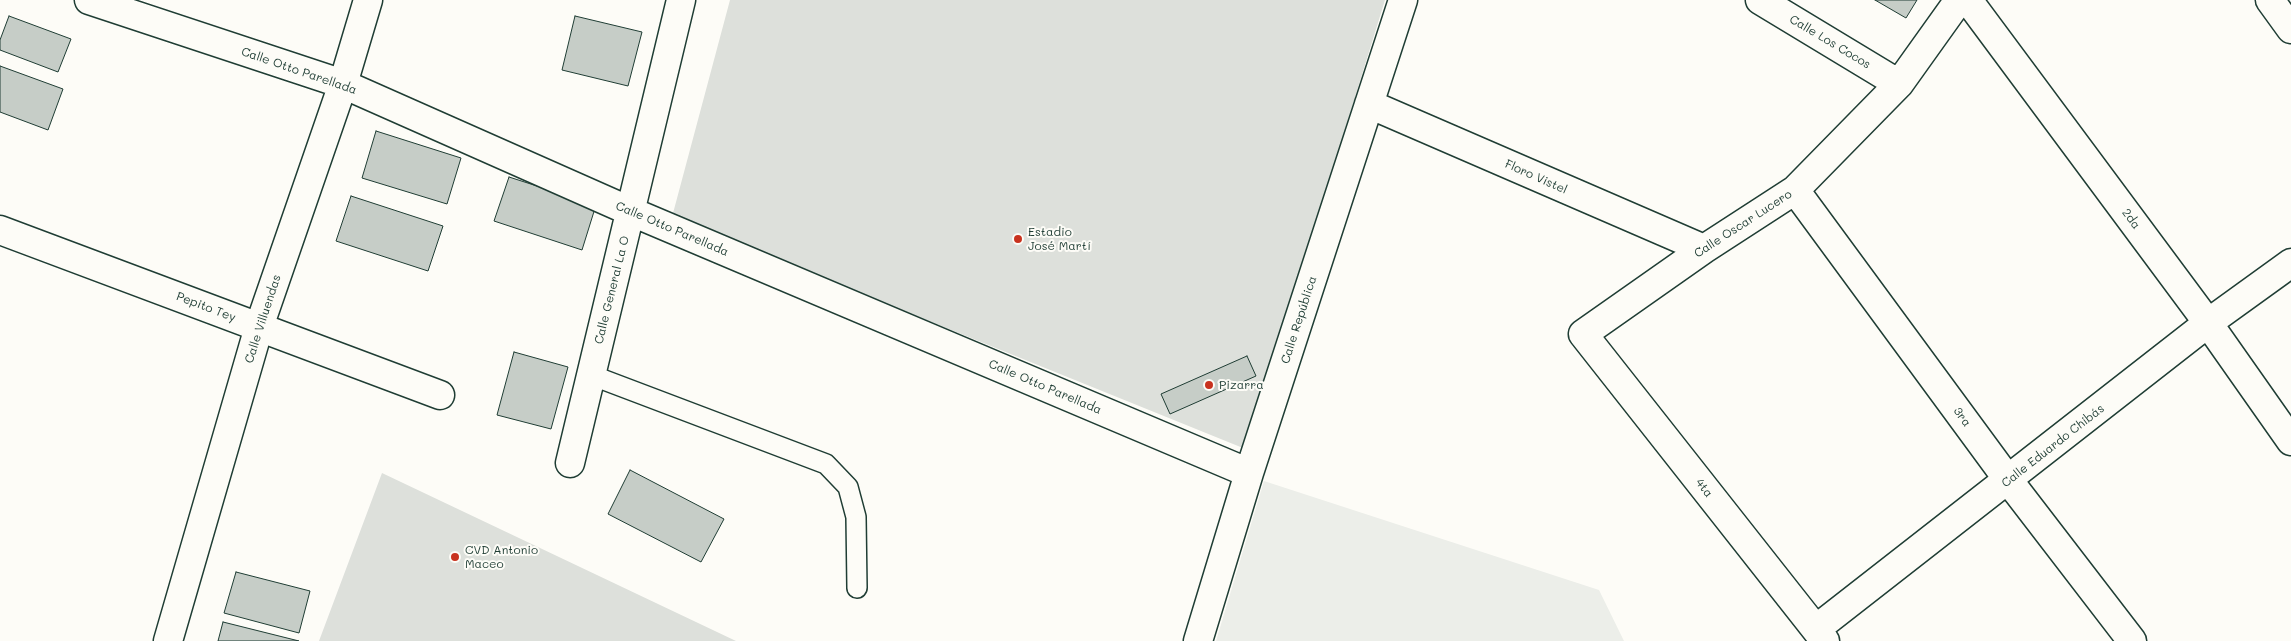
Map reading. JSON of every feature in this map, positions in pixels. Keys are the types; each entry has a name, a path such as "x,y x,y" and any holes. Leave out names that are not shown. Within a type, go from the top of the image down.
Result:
{"street":[{"name":"Calle Otto Parellada","path":"89,0 342,84 632,212 1249,473"},
{"name":"Calle Villuendas","path":"168,641 259,327 342,84 368,0"},
{"name":"Calle General La O","path":"570,462 632,212 681,0"},
{"name":"Calle República","path":"1198,641 1249,473 1404,0"},
{"name":"Calle Los Cocos","path":"1760,0 1899,84"},
{"name":"Calle Oscar Lucero","path":"1583,334 1704,249 1795,190 1899,84 1959,0"},
{"name":"2da","path":"1968,0 2208,323 2291,441"},
{"path":"2270,0 2291,29"},
{"name":"Floro Vistel","path":"1369,104 1704,249"},
{"name":"3ra","path":"1795,190 2009,480 2132,641"},
{"name":"Pepito Tey","path":"0,230 440,395"},
{"name":"Calle Eduardo Chibás","path":"1820,635 2009,480 2208,323 2291,262"},
{"name":"4ta","path":"1583,334 1820,635"}],"lane":[{"path":"591,375 826,464 848,487 856,517 857,588"}],"shaded area":[{"name":"Estadio José Martí","path":"730,0 1385,0 1284,327 1243,448 672,217"},
{"name":"CVD Antonio Maceo","path":"382,473 736,641 319,641"},
{"path":"1264,481 1599,590 1624,641 1216,641"}],"building":[{"path":"1875,0 1917,0 1906,18"},
{"path":"9,16 71,39 58,72 0,50 0,40"},
{"path":"575,16 642,32 628,86 562,70"},
{"path":"0,66 63,89 48,130 0,112"},
{"path":"376,131 461,158 447,204 362,178"},
{"path":"509,177 596,205 582,250 494,221"},
{"path":"351,196 443,226 428,271 336,241"},
{"path":"514,352 568,367 551,429 497,415"},
{"name":"Pizarra","path":"1247,356 1256,376 1170,414 1161,394"},
{"path":"630,470 724,519 701,562 608,514"},
{"path":"236,572 310,591 299,633 224,613"},
{"path":"223,622 299,641 218,641"}],"place":[{"name":"Estadio José Martí","path":"1018,239"},
{"name":"Pizarra","path":"1209,385"},
{"name":"CVD Antonio Maceo","path":"455,557"}]}
